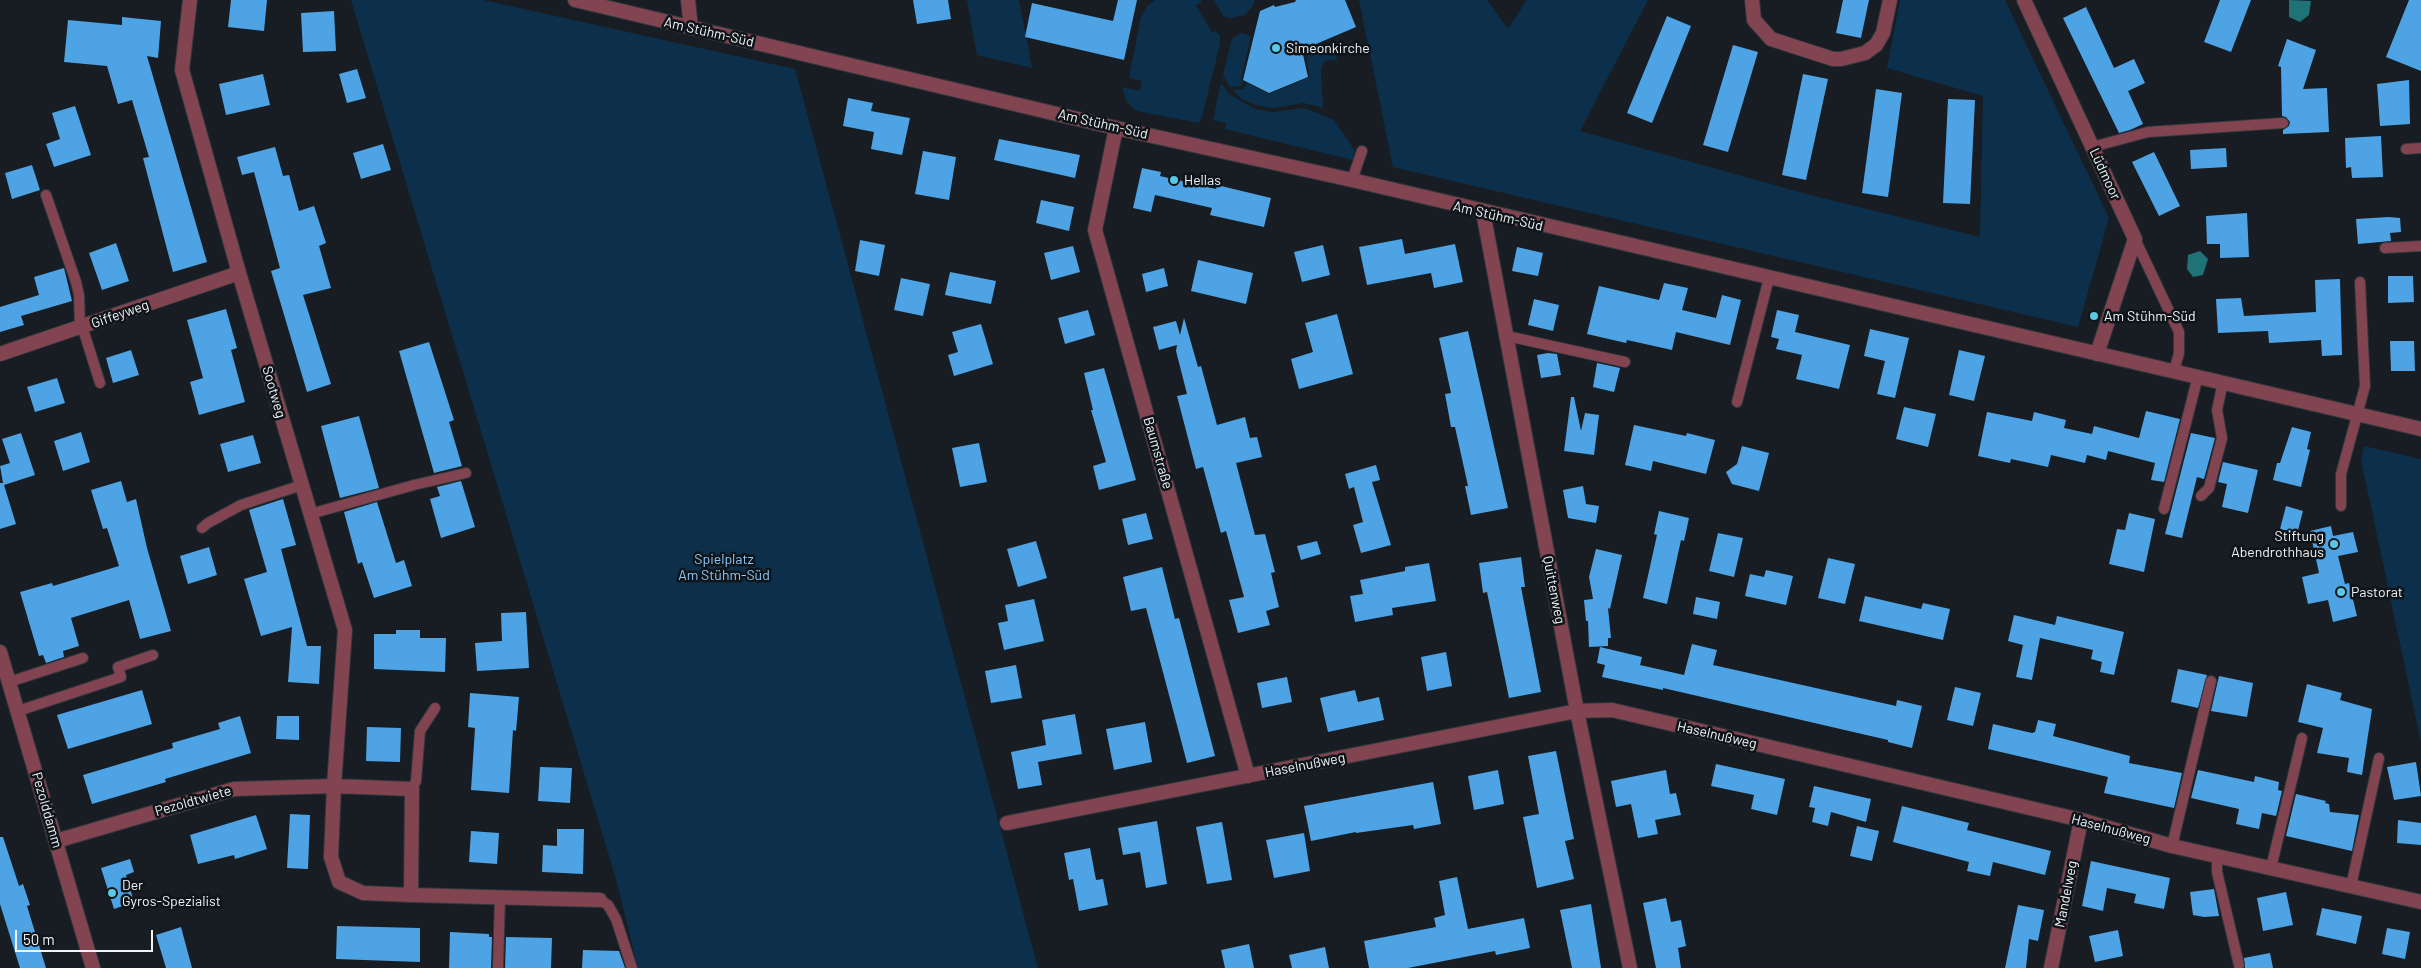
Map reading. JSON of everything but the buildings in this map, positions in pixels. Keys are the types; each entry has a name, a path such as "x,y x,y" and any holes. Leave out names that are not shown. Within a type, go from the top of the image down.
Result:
{"street":[{"name":"Sootweg","path":"190,0 182,70 239,273 345,630 334,786"},
{"name":"Am Stühm-Süd","path":"575,0 1116,128 1352,180 2421,429"},
{"path":"688,0 691,28"},
{"path":"1752,0 1754,20 1766,36 1833,59 1865,53 1876,45 1883,33 1890,0"},
{"name":"Lüdmoor","path":"2024,0 2135,239"},
{"name":"Baumstraße","path":"1116,128 1095,230 1248,776"},
{"name":"Quittenweg","path":"1483,212 1577,711 1630,968"},
{"path":"2097,354 2135,239"},
{"name":"Giffeyweg","path":"0,354 239,273"},
{"name":"Pezolddamm","path":"0,652 5,675 18,711 93,968"},
{"name":"Haselnußweg","path":"1007,823 1577,711 1612,710 2081,820 2172,846 2421,902"},
{"path":"334,786 331,857 340,882 363,894 600,900"},
{"name":"Pezoldtwiete","path":"56,841 234,789 334,786 412,789"},
{"path":"411,895 412,789"},
{"name":"Mandelweg","path":"2051,968 2081,820"}],"lane":[{"path":"2092,147 2148,132 2283,123"},
{"path":"2406,149 2421,148"},
{"path":"1352,180 1362,151"},
{"path":"46,195 76,282 79,295 81,327 100,383"},
{"path":"2135,239 2178,332 2179,348 2174,371"},
{"path":"2385,248 2421,246"},
{"path":"1737,402 1769,278"},
{"path":"2341,506 2341,474 2365,386 2360,282"},
{"path":"1507,336 1625,362"},
{"path":"2164,510 2198,376"},
{"path":"2201,496 2209,488 2222,438 2217,410 2223,382"},
{"path":"310,514 414,485 466,473"},
{"path":"202,528 241,505 302,485"},
{"path":"18,711 121,677 118,667 153,655"},
{"path":"5,675 83,658"},
{"path":"2172,846 2211,682"},
{"path":"412,789 416,781 420,731 435,708"},
{"path":"2271,868 2302,738"},
{"path":"2351,886 2379,758"},
{"path":"2217,856 2217,872 2239,965"},
{"path":"498,968 500,897"},
{"path":"600,900 608,905 616,918 632,968"}],"green space":[{"name":"Spielplatz Am Stühm-Süd","path":"351,0 483,0 795,69 1038,968 638,968 616,879"},
{"path":"967,0 1019,0 1032,68 977,55"},
{"path":"1155,0 1201,0 1196,5 1212,33 1215,31 1220,35 1220,44 1199,123 1137,111 1127,102 1122,87 1140,91 1142,81 1129,78 1141,17 1147,6"},
{"path":"1214,0 1255,0 1245,15 1230,18 1223,16"},
{"path":"1359,0 1487,0 1508,29 1527,0 1648,0 1580,131 1814,196 1980,237 1983,96 1887,68 1900,0 2005,0 2109,218 2078,327 1393,167"},
{"path":"1241,33 1251,36 1241,80 1243,81 1241,86 1232,87 1229,86 1223,75 1232,39"},
{"path":"1308,42 1317,43 1336,54 1337,61 1323,62 1321,72 1323,108 1304,103 1273,108 1256,105 1242,99 1232,90 1243,89 1247,83 1269,94 1310,77 1305,49 1310,48"},
{"path":"1221,83 1229,94 1255,109 1273,112 1304,108 1334,120 1355,151 1353,160 1225,129 1226,123 1213,120"},
{"path":"2364,446 2421,459 2421,742 2361,460"}],"shaded area":[{"path":"2289,0 2311,1 2309,15 2300,22 2289,17"},
{"path":"2200,251 2208,259 2203,275 2193,277 2187,269 2188,255"}],"place":[{"name":"Simeonkirche","path":"1276,48"},
{"name":"Hellas","path":"1174,180"},
{"name":"Am Stühm-Süd","path":"2094,316"},
{"name":"Stiftung Abendrothhaus","path":"2334,544"},
{"name":"Pastorat","path":"2341,592"},
{"name":"Der Gyros-Spezialist","path":"112,893"}]}
